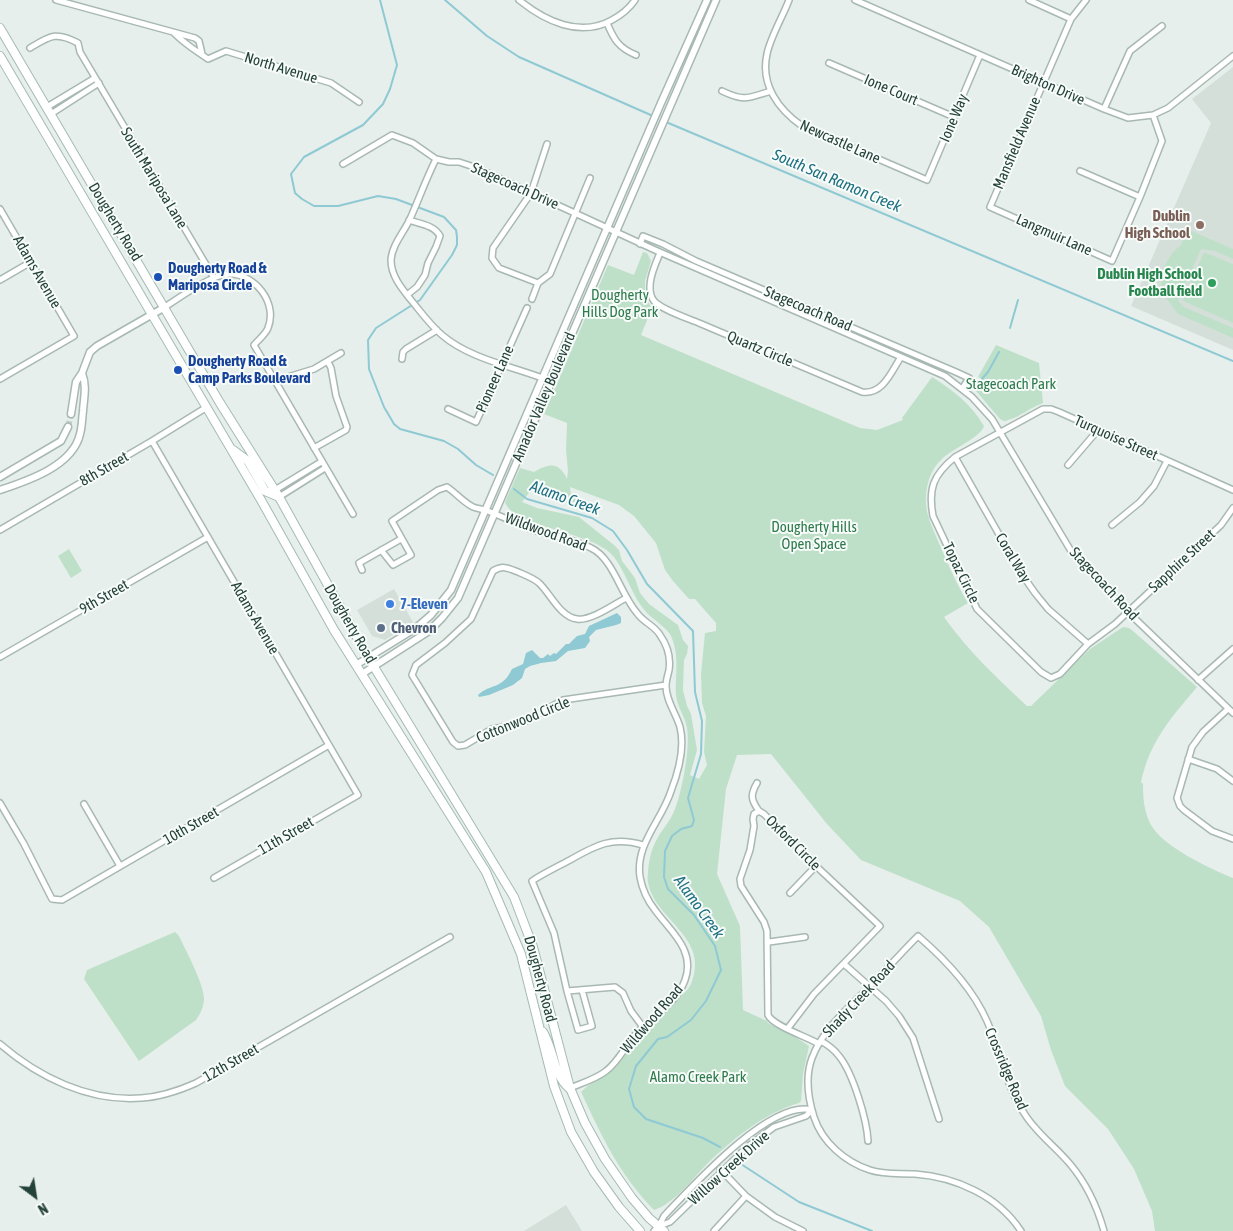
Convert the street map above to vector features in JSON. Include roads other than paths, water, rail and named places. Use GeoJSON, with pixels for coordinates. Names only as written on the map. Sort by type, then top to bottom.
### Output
{"type":"FeatureCollection","features":[{"type":"Feature","properties":{"kind":"main road","name":"Dougherty Road"},"geometry":{"type":"LineString","coordinates":[[0,28],[220,402],[277,494],[368,657],[514,897],[533,947],[570,1088],[585,1123],[605,1159],[632,1198],[659,1229]]}},
{"type":"Feature","properties":{"kind":"main road","name":"Dougherty Road"},"geometry":{"type":"LineString","coordinates":[[0,56],[232,448],[334,630],[486,872],[521,954],[554,1086],[571,1132],[591,1168],[619,1207],[640,1231]]}},
{"type":"Feature","properties":{"kind":"main road"},"geometry":{"type":"LineString","coordinates":[[232,448],[248,461],[265,491],[277,494]]}},
{"type":"Feature","properties":{"kind":"main road"},"geometry":{"type":"LineString","coordinates":[[539,1026],[548,1040],[561,1081],[570,1088]]}},
{"type":"Feature","properties":{"kind":"street"},"geometry":{"type":"LineString","coordinates":[[56,0],[195,38],[199,41],[202,54]]}},
{"type":"Feature","properties":{"kind":"street"},"geometry":{"type":"LineString","coordinates":[[519,0],[542,16],[582,29],[596,27],[620,16],[631,7],[635,0]]}},
{"type":"Feature","properties":{"kind":"street","name":"Amador Valley Boulevard"},"geometry":{"type":"LineString","coordinates":[[356,664],[416,628],[436,609],[451,590],[661,102],[707,0]]}},
{"type":"Feature","properties":{"kind":"street","name":"Amador Valley Boulevard"},"geometry":{"type":"LineString","coordinates":[[362,674],[429,631],[458,598],[716,0]]}},
{"type":"Feature","properties":{"kind":"street","name":"Newcastle Lane"},"geometry":{"type":"LineString","coordinates":[[789,0],[767,54],[765,73],[771,91],[781,108],[788,117],[802,126],[927,180]]}},
{"type":"Feature","properties":{"kind":"street","name":"Brighton Drive"},"geometry":{"type":"LineString","coordinates":[[855,0],[862,1],[980,55],[1128,118],[1153,116],[1168,108],[1233,56]]}},
{"type":"Feature","properties":{"kind":"street"},"geometry":{"type":"LineString","coordinates":[[1029,0],[1071,19]]}},
{"type":"Feature","properties":{"kind":"street","name":"Mansfield Avenue"},"geometry":{"type":"LineString","coordinates":[[990,207],[1071,19],[1086,0]]}},
{"type":"Feature","properties":{"kind":"street"},"geometry":{"type":"LineString","coordinates":[[607,23],[620,46],[636,55]]}},
{"type":"Feature","properties":{"kind":"street"},"geometry":{"type":"LineString","coordinates":[[1104,109],[1130,52],[1162,26]]}},
{"type":"Feature","properties":{"kind":"street"},"geometry":{"type":"LineString","coordinates":[[174,33],[188,47],[202,54]]}},
{"type":"Feature","properties":{"kind":"street","name":"South Mariposa Lane"},"geometry":{"type":"LineString","coordinates":[[30,48],[48,36],[66,36],[78,43],[80,52],[214,278]]}},
{"type":"Feature","properties":{"kind":"street","name":"North Avenue"},"geometry":{"type":"LineString","coordinates":[[202,54],[208,59],[226,51],[265,62],[331,83],[359,102]]}},
{"type":"Feature","properties":{"kind":"street","name":"Ione Way"},"geometry":{"type":"LineString","coordinates":[[927,180],[980,55]]}},
{"type":"Feature","properties":{"kind":"street","name":"Ione Court"},"geometry":{"type":"LineString","coordinates":[[829,64],[954,117]]}},
{"type":"Feature","properties":{"kind":"street"},"geometry":{"type":"LineString","coordinates":[[49,111],[97,81]]}},
{"type":"Feature","properties":{"kind":"street"},"geometry":{"type":"LineString","coordinates":[[722,91],[737,98],[748,98],[771,91]]}},
{"type":"Feature","properties":{"kind":"street"},"geometry":{"type":"LineString","coordinates":[[661,102],[669,106]]}},
{"type":"Feature","properties":{"kind":"street","name":"Langmuir Lane"},"geometry":{"type":"LineString","coordinates":[[990,207],[1112,261],[1140,198],[1162,141],[1153,116]]}},
{"type":"Feature","properties":{"kind":"street","name":"Stagecoach Drive"},"geometry":{"type":"LineString","coordinates":[[343,164],[392,134],[413,143],[436,159],[459,162],[477,168],[608,228]]}},
{"type":"Feature","properties":{"kind":"street"},"geometry":{"type":"LineString","coordinates":[[538,283],[499,268],[492,258],[493,248],[531,193],[547,144]]}},
{"type":"Feature","properties":{"kind":"street"},"geometry":{"type":"LineString","coordinates":[[436,159],[410,218],[394,248],[391,262],[398,284],[425,318],[454,344],[501,364],[550,381]]}},
{"type":"Feature","properties":{"kind":"street"},"geometry":{"type":"LineString","coordinates":[[1080,171],[1140,198]]}},
{"type":"Feature","properties":{"kind":"street"},"geometry":{"type":"LineString","coordinates":[[532,299],[538,283],[550,274],[590,178]]}},
{"type":"Feature","properties":{"kind":"street","name":"Adams Avenue"},"geometry":{"type":"LineString","coordinates":[[0,209],[74,336],[0,379]]}},
{"type":"Feature","properties":{"kind":"street"},"geometry":{"type":"LineString","coordinates":[[408,296],[425,275],[428,263],[440,236],[431,227],[410,218]]}},
{"type":"Feature","properties":{"kind":"street","name":"Stagecoach Road"},"geometry":{"type":"LineString","coordinates":[[608,228],[737,287],[944,376],[962,389],[982,407],[1000,432],[1071,551],[1128,612],[1233,713]]}},
{"type":"Feature","properties":{"kind":"street","name":"Stagecoach Road"},"geometry":{"type":"LineString","coordinates":[[640,244],[643,236],[650,238],[740,280],[969,378],[962,389]]}},
{"type":"Feature","properties":{"kind":"street","name":"Quartz Circle"},"geometry":{"type":"LineString","coordinates":[[660,253],[653,273],[651,289],[653,299],[664,307],[712,328],[862,392],[873,392],[883,385],[901,357]]}},
{"type":"Feature","properties":{"kind":"street"},"geometry":{"type":"LineString","coordinates":[[0,280],[31,262]]}},
{"type":"Feature","properties":{"kind":"street"},"geometry":{"type":"LineString","coordinates":[[71,414],[76,382],[82,373],[90,352],[96,346],[214,278],[228,274],[247,277],[263,293],[269,305],[270,318],[268,329],[254,345],[353,514]]}},
{"type":"Feature","properties":{"kind":"street"},"geometry":{"type":"LineString","coordinates":[[737,287],[740,280]]}},
{"type":"Feature","properties":{"kind":"street","name":"Pioneer Lane"},"geometry":{"type":"LineString","coordinates":[[448,410],[476,422],[527,308]]}},
{"type":"Feature","properties":{"kind":"street"},"geometry":{"type":"LineString","coordinates":[[820,323],[823,315]]}},
{"type":"Feature","properties":{"kind":"street"},"geometry":{"type":"LineString","coordinates":[[402,359],[403,352],[406,349],[437,330]]}},
{"type":"Feature","properties":{"kind":"street"},"geometry":{"type":"LineString","coordinates":[[882,349],[884,342]]}},
{"type":"Feature","properties":{"kind":"street"},"geometry":{"type":"LineString","coordinates":[[275,381],[314,369],[341,353]]}},
{"type":"Feature","properties":{"kind":"street"},"geometry":{"type":"LineString","coordinates":[[314,448],[346,430],[348,427],[336,396],[331,368],[328,362]]}},
{"type":"Feature","properties":{"kind":"street"},"geometry":{"type":"LineString","coordinates":[[0,490],[29,480],[61,462],[74,448],[80,435],[86,383],[82,373]]}},
{"type":"Feature","properties":{"kind":"street","name":"8th Street"},"geometry":{"type":"LineString","coordinates":[[0,530],[152,442],[207,407]]}},
{"type":"Feature","properties":{"kind":"street","name":"Turquoise Street"},"geometry":{"type":"LineString","coordinates":[[1000,432],[1043,409],[1051,409],[1233,490]]}},
{"type":"Feature","properties":{"kind":"street"},"geometry":{"type":"LineString","coordinates":[[0,477],[60,441],[68,427]]}},
{"type":"Feature","properties":{"kind":"street"},"geometry":{"type":"LineString","coordinates":[[1068,465],[1098,430]]}},
{"type":"Feature","properties":{"kind":"street","name":"Topaz Circle"},"geometry":{"type":"LineString","coordinates":[[1000,432],[943,467],[931,490],[933,516],[977,609],[1041,672],[1051,678],[1060,674],[1088,644],[1128,612]]}},
{"type":"Feature","properties":{"kind":"street","name":"Adams Avenue"},"geometry":{"type":"LineString","coordinates":[[152,442],[358,795]]}},
{"type":"Feature","properties":{"kind":"street","name":"Coral Way"},"geometry":{"type":"LineString","coordinates":[[955,458],[1020,573],[1048,609],[1088,644]]}},
{"type":"Feature","properties":{"kind":"street"},"geometry":{"type":"LineString","coordinates":[[1112,524],[1140,502],[1154,486],[1167,460]]}},
{"type":"Feature","properties":{"kind":"street"},"geometry":{"type":"LineString","coordinates":[[277,494],[321,462]]}},
{"type":"Feature","properties":{"kind":"street"},"geometry":{"type":"LineString","coordinates":[[277,494],[325,468]]}},
{"type":"Feature","properties":{"kind":"street","name":"Wildwood Road"},"geometry":{"type":"LineString","coordinates":[[401,539],[392,520],[438,490],[447,487],[473,507],[534,530],[592,548],[608,564],[626,598],[638,615],[659,632],[666,644],[669,654],[666,685],[668,701],[680,729],[681,746],[672,789],[666,804],[643,845],[640,876],[644,890],[654,909],[685,949],[686,977],[681,989],[672,1000],[643,1027],[606,1071],[570,1088]]}},
{"type":"Feature","properties":{"kind":"street","name":"Sapphire Street"},"geometry":{"type":"LineString","coordinates":[[1128,612],[1221,525],[1233,508]]}},
{"type":"Feature","properties":{"kind":"street","name":"9th Street"},"geometry":{"type":"LineString","coordinates":[[0,657],[208,536]]}},
{"type":"Feature","properties":{"kind":"street"},"geometry":{"type":"LineString","coordinates":[[362,570],[360,563],[381,550],[401,539],[411,555],[393,565],[381,550]]}},
{"type":"Feature","properties":{"kind":"street","name":"Cottonwood Circle"},"geometry":{"type":"LineString","coordinates":[[626,598],[589,617],[578,619],[566,614],[535,580],[499,567],[493,571],[471,618],[445,643],[416,664],[412,675],[453,742],[458,746],[492,729],[515,726],[526,722],[563,700],[666,685]]}},
{"type":"Feature","properties":{"kind":"street"},"geometry":{"type":"LineString","coordinates":[[1198,680],[1233,649]]}},
{"type":"Feature","properties":{"kind":"street"},"geometry":{"type":"LineString","coordinates":[[1228,709],[1197,739],[1188,759],[1176,798],[1180,806],[1212,831],[1233,839]]}},
{"type":"Feature","properties":{"kind":"street","name":"10th Street"},"geometry":{"type":"LineString","coordinates":[[0,803],[24,844],[52,899],[62,900],[329,745]]}},
{"type":"Feature","properties":{"kind":"street"},"geometry":{"type":"LineString","coordinates":[[1188,759],[1217,770],[1233,781]]}},
{"type":"Feature","properties":{"kind":"street"},"geometry":{"type":"LineString","coordinates":[[757,783],[751,793],[752,802],[759,811]]}},
{"type":"Feature","properties":{"kind":"street","name":"11th Street"},"geometry":{"type":"LineString","coordinates":[[214,878],[358,795]]}},
{"type":"Feature","properties":{"kind":"street"},"geometry":{"type":"LineString","coordinates":[[84,804],[120,866]]}},
{"type":"Feature","properties":{"kind":"street","name":"Oxford Circle"},"geometry":{"type":"LineString","coordinates":[[788,1028],[814,994],[880,926],[759,811],[754,814],[750,850],[740,879],[741,886],[764,922],[767,931],[768,1015],[770,1020],[834,1050],[848,1069],[868,1128],[868,1142]]}},
{"type":"Feature","properties":{"kind":"street"},"geometry":{"type":"LineString","coordinates":[[582,990],[592,1026],[578,1030],[554,933],[532,881],[554,867],[597,845],[630,841],[643,845]]}},
{"type":"Feature","properties":{"kind":"street"},"geometry":{"type":"LineString","coordinates":[[790,893],[816,866]]}},
{"type":"Feature","properties":{"kind":"street","name":"Shady Creek Road"},"geometry":{"type":"LineString","coordinates":[[918,936],[833,1023],[811,1058],[807,1089],[816,1124],[828,1142],[852,1163],[871,1170],[895,1175],[914,1174],[941,1178],[973,1189],[1004,1211],[1021,1231]]}},
{"type":"Feature","properties":{"kind":"street","name":"Crossridge Road"},"geometry":{"type":"LineString","coordinates":[[918,936],[958,974],[974,997],[986,1021],[1015,1096],[1024,1113],[1041,1136],[1069,1163],[1083,1181],[1096,1206],[1104,1231]]}},
{"type":"Feature","properties":{"kind":"street","name":"12th Street"},"geometry":{"type":"LineString","coordinates":[[0,1044],[17,1059],[38,1072],[82,1091],[122,1098],[158,1096],[176,1092],[196,1083],[450,937]]}},
{"type":"Feature","properties":{"kind":"street"},"geometry":{"type":"LineString","coordinates":[[768,942],[805,937]]}},
{"type":"Feature","properties":{"kind":"street"},"geometry":{"type":"LineString","coordinates":[[844,964],[886,1001],[899,1016],[912,1038],[939,1119]]}},
{"type":"Feature","properties":{"kind":"street"},"geometry":{"type":"LineString","coordinates":[[567,991],[615,987],[623,993],[631,1012],[643,1027]]}},
{"type":"Feature","properties":{"kind":"street","name":"Willow Creek Drive"},"geometry":{"type":"LineString","coordinates":[[803,1107],[812,1110],[806,1116],[774,1127],[746,1148],[670,1222],[659,1229],[664,1216],[741,1141],[770,1120],[803,1107]]}},
{"type":"Feature","properties":{"kind":"street"},"geometry":{"type":"LineString","coordinates":[[716,1165],[746,1196],[775,1217],[803,1231]]}},
{"type":"Feature","properties":{"kind":"street"},"geometry":{"type":"LineString","coordinates":[[718,1230],[746,1196]]}},
{"type":"Feature","properties":{"kind":"water"},"geometry":{"type":"Polygon","coordinates":[[[617,613],[621,617],[621,623],[596,630],[589,637],[590,641],[585,648],[568,651],[556,661],[530,666],[525,669],[522,678],[513,685],[479,697],[478,695],[483,691],[504,680],[512,669],[523,664],[526,653],[532,650],[540,658],[548,654],[550,656],[554,653],[556,654],[577,636],[585,634],[589,626],[617,613]]]}},
{"type":"Feature","properties":{"kind":"waterway","name":"Alamo Creek"},"geometry":{"type":"LineString","coordinates":[[380,0],[397,65],[390,89],[383,104],[363,125],[304,157],[291,174],[295,193],[314,206],[338,206],[378,196],[396,199],[444,217],[456,230],[457,245],[452,255],[420,300],[376,328],[368,340],[369,369],[384,407],[394,424],[400,429],[444,441],[493,475]]}},
{"type":"Feature","properties":{"kind":"waterway","name":"South San Ramon Creek"},"geometry":{"type":"LineString","coordinates":[[445,0],[487,36],[519,57],[653,116]]}},
{"type":"Feature","properties":{"kind":"waterway","name":"South San Ramon Creek"},"geometry":{"type":"LineString","coordinates":[[666,122],[1233,361]]}},
{"type":"Feature","properties":{"kind":"waterway"},"geometry":{"type":"LineString","coordinates":[[1010,328],[1018,300]]}},
{"type":"Feature","properties":{"kind":"waterway"},"geometry":{"type":"LineString","coordinates":[[974,388],[988,372],[999,352]]}},
{"type":"Feature","properties":{"kind":"waterway","name":"Alamo Creek"},"geometry":{"type":"LineString","coordinates":[[514,489],[527,499],[592,518],[613,531],[627,550],[647,584],[693,631],[695,692],[702,721],[701,754],[688,798],[694,820],[692,826],[681,829],[672,836],[665,851],[664,877],[668,889],[694,915],[715,946],[721,970],[706,1001],[691,1020],[667,1037],[658,1039],[636,1066],[629,1089],[634,1107],[646,1119],[703,1138],[720,1147]]}},
{"type":"Feature","properties":{"kind":"waterway","name":"Alamo Creek"},"geometry":{"type":"LineString","coordinates":[[741,1164],[799,1202],[872,1231]]}},
{"type":"Feature","properties":{"kind":"tunnel"},"geometry":{"type":"LineString","coordinates":[[68,427],[71,414]]}},
{"type":"Feature","properties":{"kind":"place","name":"Dublin High School"},"geometry":{"type":"Point","coordinates":[1200,225]}},
{"type":"Feature","properties":{"kind":"place","name":"Dougherty Road & Mariposa Circle"},"geometry":{"type":"Point","coordinates":[158,277]}},
{"type":"Feature","properties":{"kind":"place","name":"Dublin High School Football field"},"geometry":{"type":"Point","coordinates":[1212,283]}},
{"type":"Feature","properties":{"kind":"place","name":"Dougherty Road & Camp Parks Boulevard"},"geometry":{"type":"Point","coordinates":[178,370]}},
{"type":"Feature","properties":{"kind":"place","name":"7-Eleven"},"geometry":{"type":"Point","coordinates":[390,604]}},
{"type":"Feature","properties":{"kind":"place","name":"Chevron"},"geometry":{"type":"Point","coordinates":[381,628]}},
{"type":"Feature","properties":{"kind":"park label","name":"Dougherty Hills Dog Park"},"geometry":{"type":"Point","coordinates":[620,304]}},
{"type":"Feature","properties":{"kind":"park label","name":"Stagecoach Park"},"geometry":{"type":"Point","coordinates":[1011,384]}},
{"type":"Feature","properties":{"kind":"park label","name":"Dougherty Hills Open Space"},"geometry":{"type":"Point","coordinates":[814,536]}},
{"type":"Feature","properties":{"kind":"park label","name":"Alamo Creek Park"},"geometry":{"type":"Point","coordinates":[698,1077]}}]}
